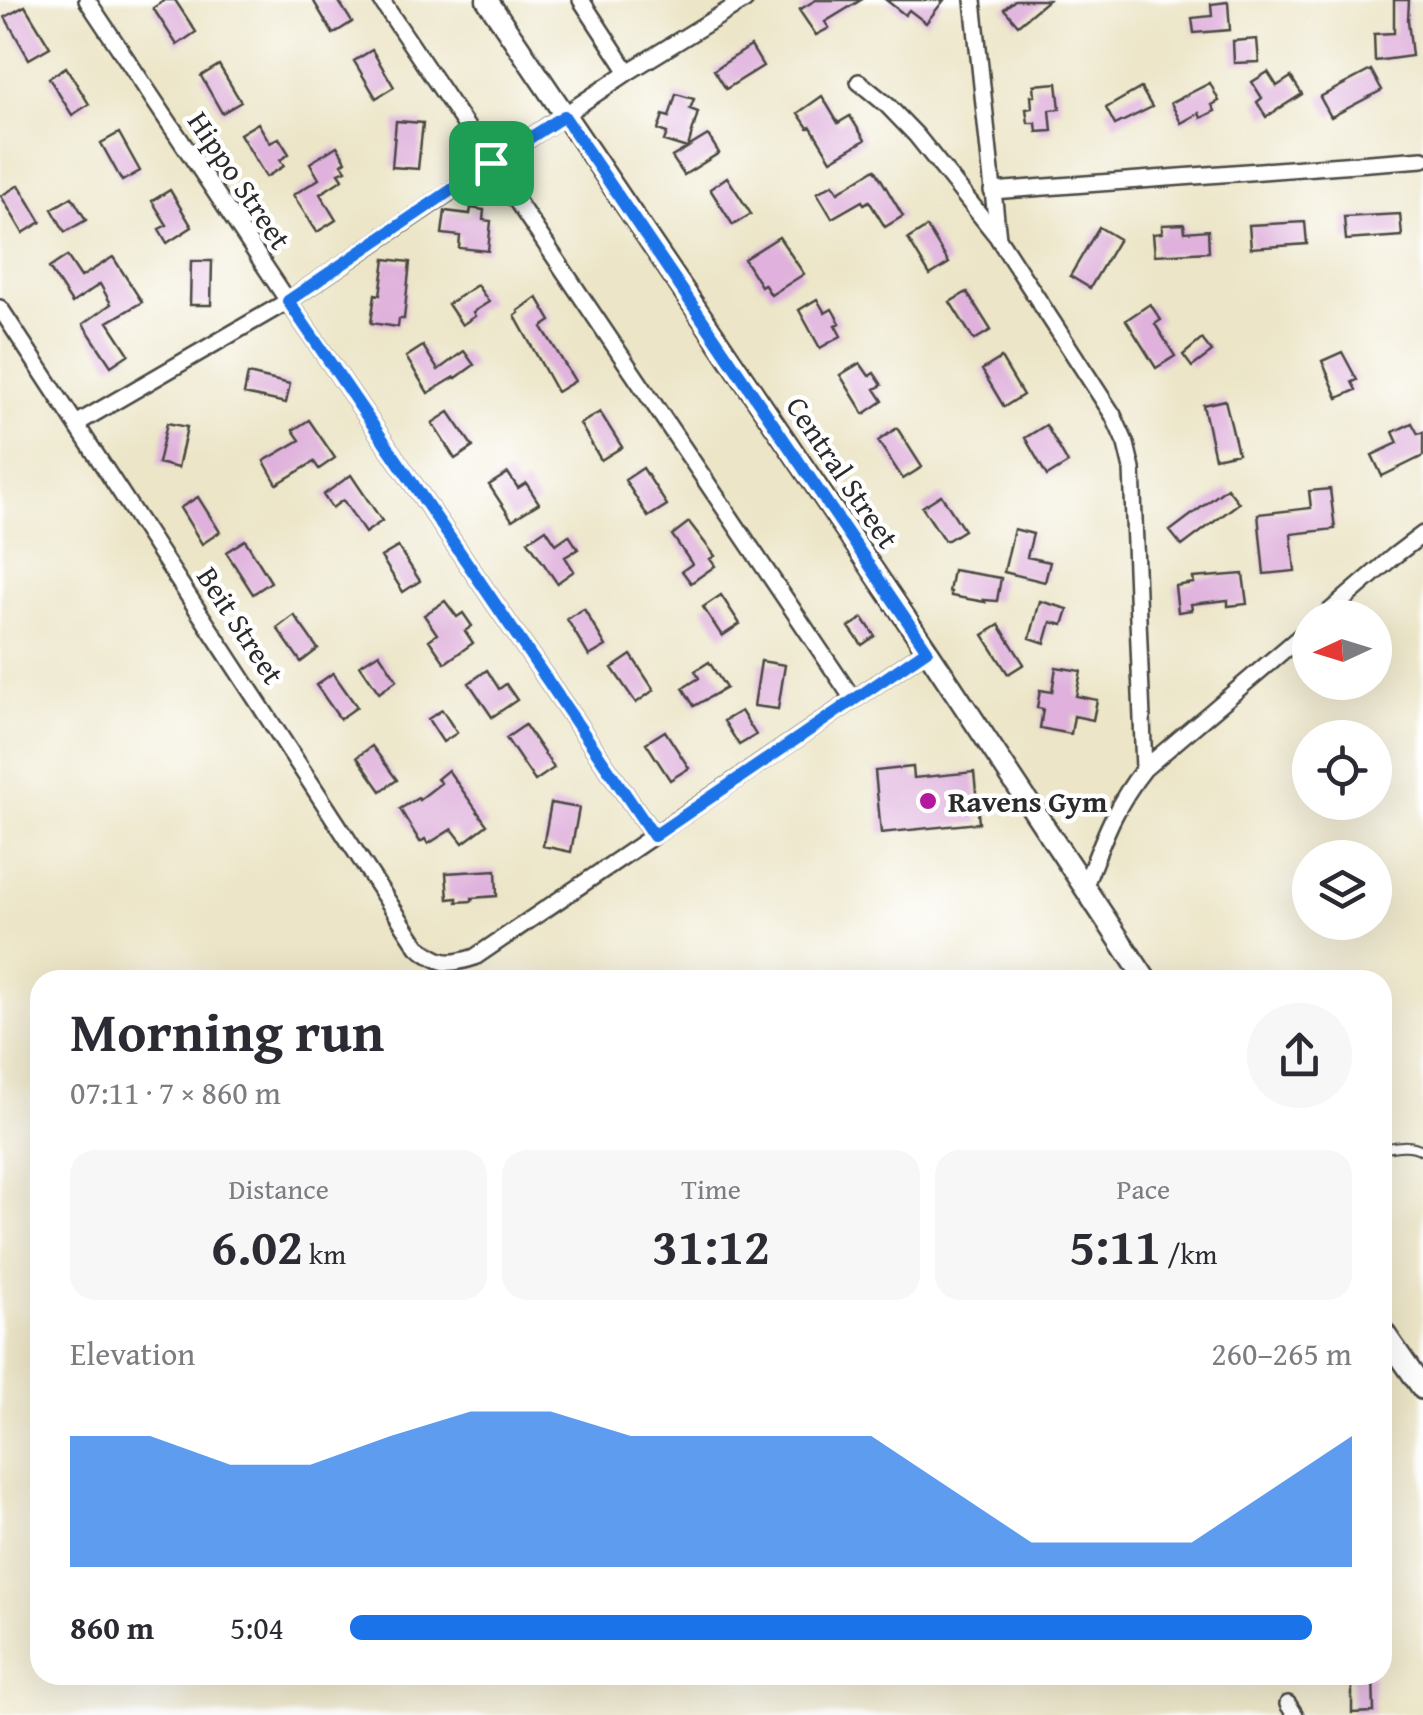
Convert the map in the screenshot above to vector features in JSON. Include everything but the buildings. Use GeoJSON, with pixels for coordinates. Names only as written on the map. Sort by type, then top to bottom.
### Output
{"type":"FeatureCollection","features":[{"type":"Feature","properties":{"kind":"street","name":"Hippo Street"},"geometry":{"type":"LineString","coordinates":[[87,0],[654,836]]}},
{"type":"Feature","properties":{"kind":"street"},"geometry":{"type":"LineString","coordinates":[[381,0],[853,699]]}},
{"type":"Feature","properties":{"kind":"street","name":"Central Street"},"geometry":{"type":"LineString","coordinates":[[487,0],[1139,970]]}},
{"type":"Feature","properties":{"kind":"street"},"geometry":{"type":"LineString","coordinates":[[581,0],[628,72]]}},
{"type":"Feature","properties":{"kind":"street"},"geometry":{"type":"LineString","coordinates":[[76,424],[288,301],[628,72],[745,0]]}},
{"type":"Feature","properties":{"kind":"street"},"geometry":{"type":"LineString","coordinates":[[973,0],[998,238]]}},
{"type":"Feature","properties":{"kind":"street"},"geometry":{"type":"LineString","coordinates":[[859,82],[916,135],[998,238],[1113,415],[1126,444],[1132,469],[1144,769]]}},
{"type":"Feature","properties":{"kind":"street"},"geometry":{"type":"LineString","coordinates":[[992,192],[1423,159]]}},
{"type":"Feature","properties":{"kind":"street","name":"Beit Street"},"geometry":{"type":"LineString","coordinates":[[0,308],[418,946],[432,958],[445,964],[475,957],[654,836]]}},
{"type":"Feature","properties":{"kind":"street"},"geometry":{"type":"LineString","coordinates":[[1343,600],[1423,534]]}},
{"type":"Feature","properties":{"kind":"street"},"geometry":{"type":"LineString","coordinates":[[1084,888],[1124,794],[1144,769],[1292,643]]}},
{"type":"Feature","properties":{"kind":"street"},"geometry":{"type":"LineString","coordinates":[[654,836],[927,650]]}},
{"type":"Feature","properties":{"kind":"street"},"geometry":{"type":"LineString","coordinates":[[1392,1345],[1423,1390]]}},
{"type":"Feature","properties":{"kind":"lane"},"geometry":{"type":"LineString","coordinates":[[1392,1147],[1417,1147],[1423,1151]]}},
{"type":"Feature","properties":{"kind":"place","name":"Ravens Gym"},"geometry":{"type":"Point","coordinates":[928,801]}},
{"type":"Feature","properties":{"kind":"route"},"geometry":{"type":"LineString","coordinates":[[564,116],[927,650],[654,836],[288,301],[491,163],[564,116]]}}]}
